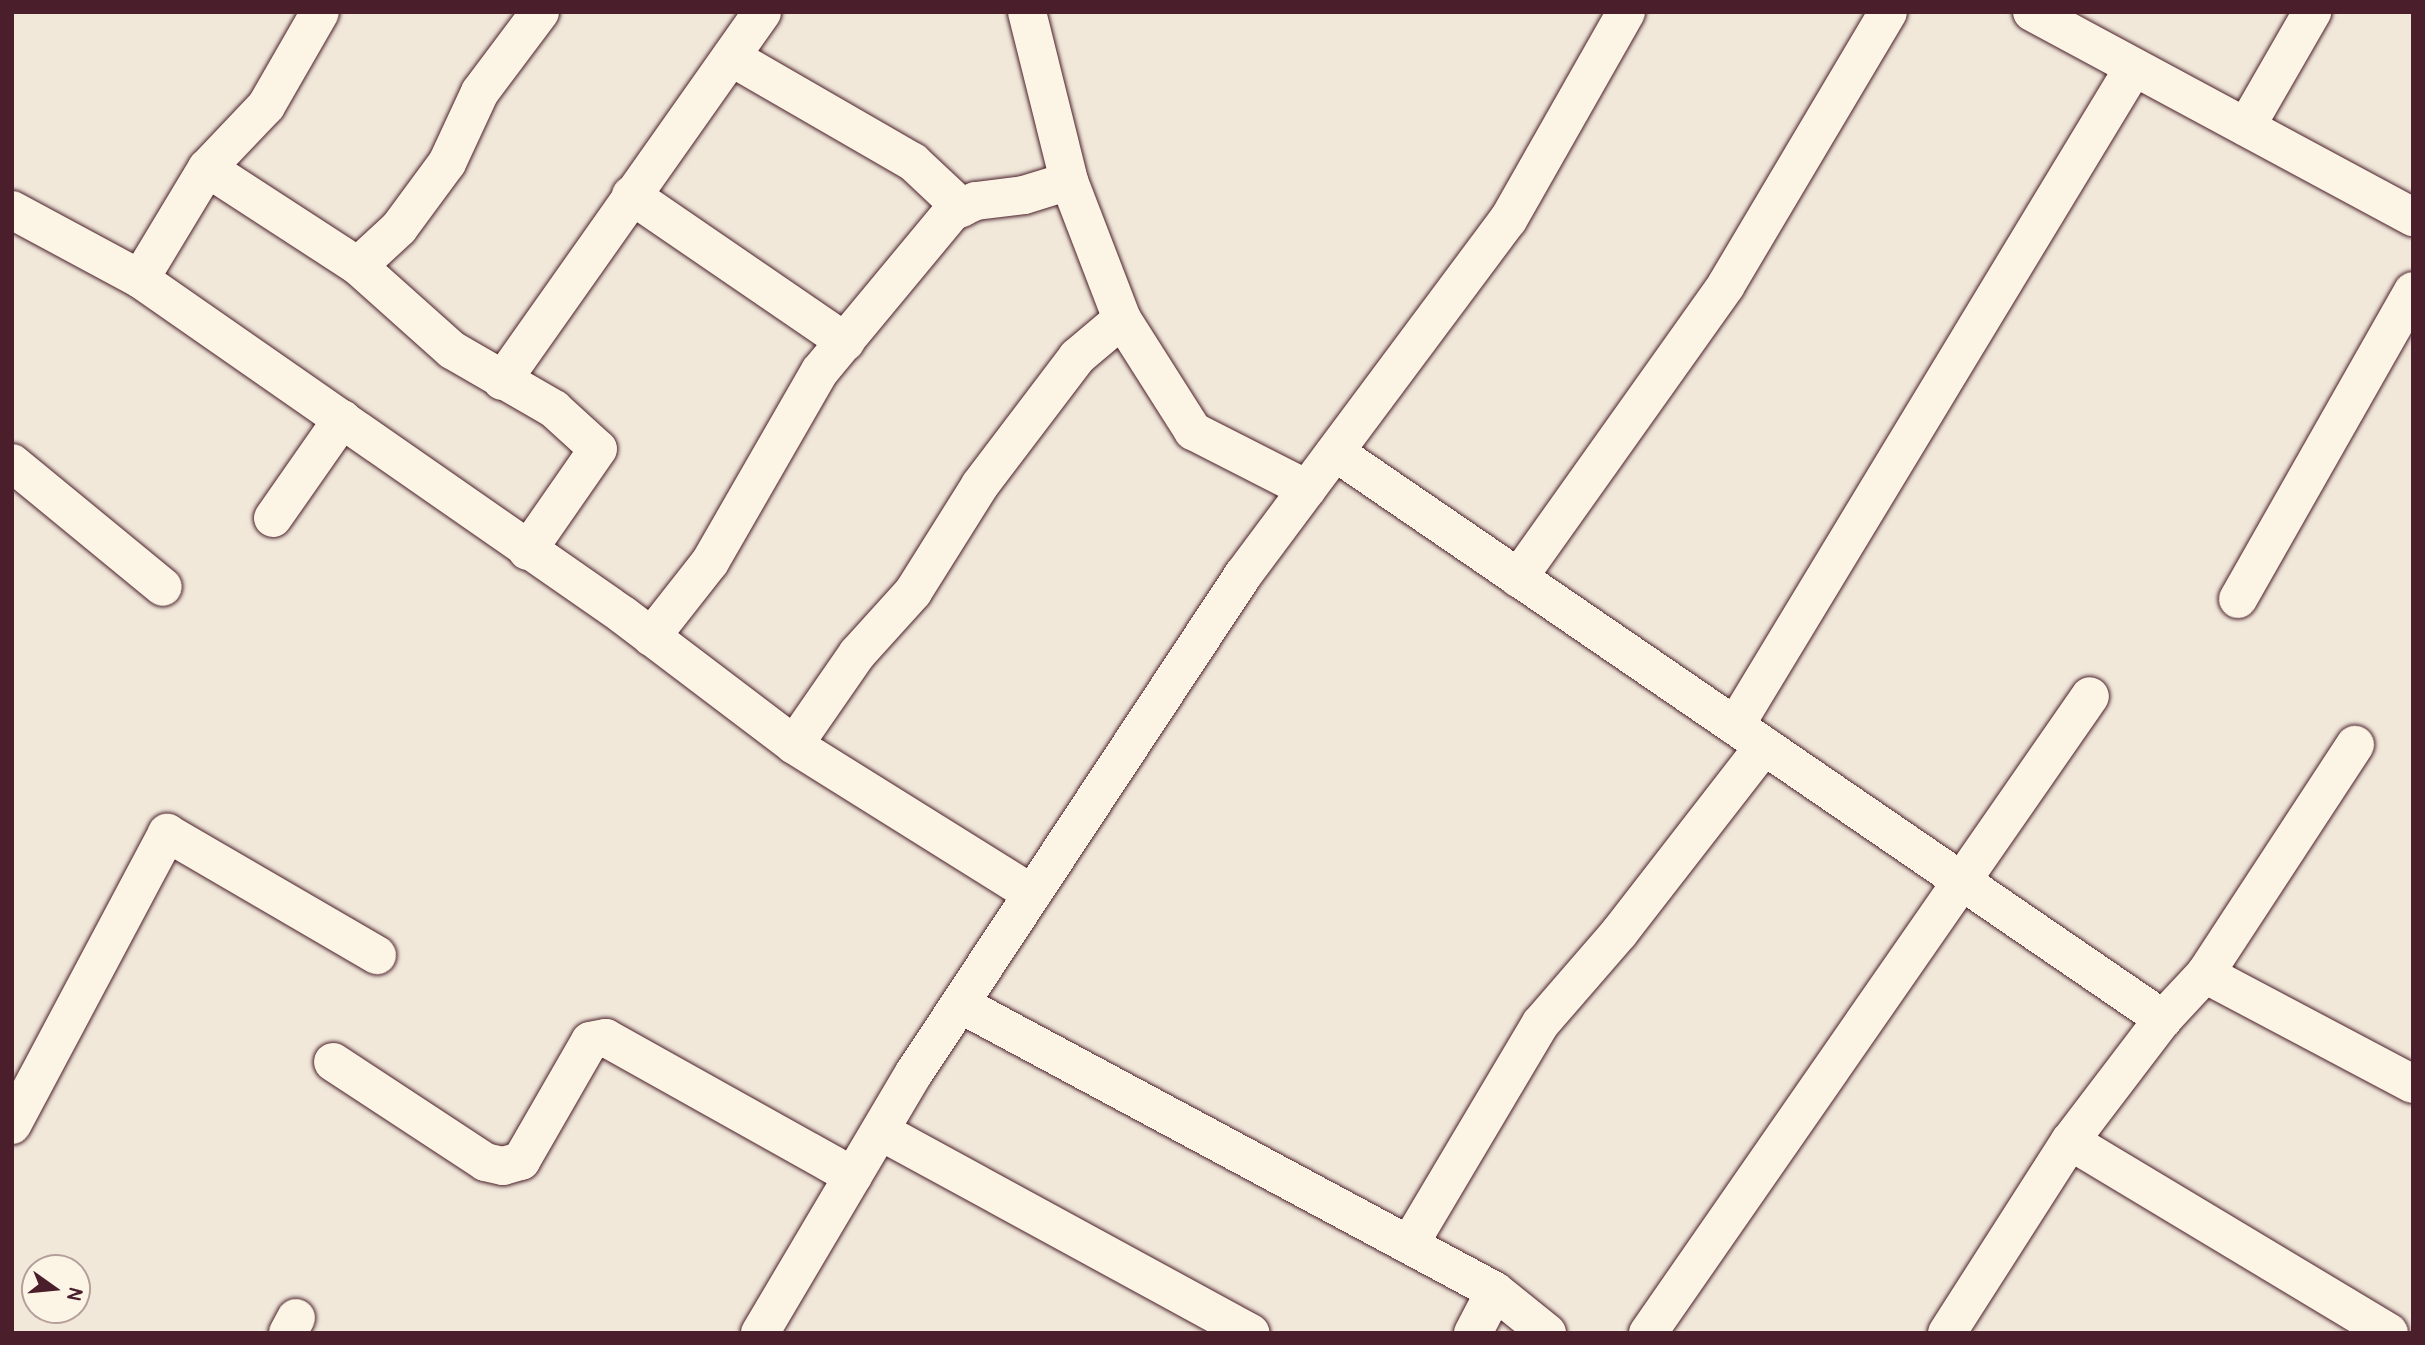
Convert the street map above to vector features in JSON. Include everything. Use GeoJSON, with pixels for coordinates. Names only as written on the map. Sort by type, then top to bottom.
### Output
{"type":"FeatureCollection","features":[{"type":"Feature","properties":{"kind":"street"},"geometry":{"type":"LineString","coordinates":[[140,279],[207,167],[266,106],[320,12]]}},
{"type":"Feature","properties":{"kind":"street"},"geometry":{"type":"LineString","coordinates":[[358,266],[399,228],[447,163],[480,92],[540,12]]}},
{"type":"Feature","properties":{"kind":"street"},"geometry":{"type":"LineString","coordinates":[[502,381],[762,12]]}},
{"type":"Feature","properties":{"kind":"street"},"geometry":{"type":"LineString","coordinates":[[1027,12],[1069,181],[1122,319],[1193,431],[1307,489]]}},
{"type":"Feature","properties":{"kind":"street"},"geometry":{"type":"LineString","coordinates":[[770,1330],[853,1176],[960,1004],[1243,575],[1508,220],[1626,12]]}},
{"type":"Feature","properties":{"kind":"street"},"geometry":{"type":"LineString","coordinates":[[1518,578],[1726,285],[1888,12]]}},
{"type":"Feature","properties":{"kind":"street"},"geometry":{"type":"LineString","coordinates":[[2032,12],[2413,216]]}},
{"type":"Feature","properties":{"kind":"street"},"geometry":{"type":"LineString","coordinates":[[2246,127],[2312,12]]}},
{"type":"Feature","properties":{"kind":"street"},"geometry":{"type":"LineString","coordinates":[[731,57],[913,162],[962,208]]}},
{"type":"Feature","properties":{"kind":"street"},"geometry":{"type":"LineString","coordinates":[[1409,1245],[1541,1023],[1619,933],[1750,736],[2134,67]]}},
{"type":"Feature","properties":{"kind":"street"},"geometry":{"type":"LineString","coordinates":[[207,167],[358,266],[452,349],[502,381],[554,409],[598,449],[527,551]]}},
{"type":"Feature","properties":{"kind":"street"},"geometry":{"type":"LineString","coordinates":[[652,637],[710,562],[820,370],[952,212],[1069,181]]}},
{"type":"Feature","properties":{"kind":"street"},"geometry":{"type":"LineString","coordinates":[[631,195],[846,342]]}},
{"type":"Feature","properties":{"kind":"street"},"geometry":{"type":"LineString","coordinates":[[12,210],[140,279],[652,637],[793,746],[1032,894]]}},
{"type":"Feature","properties":{"kind":"street"},"geometry":{"type":"LineString","coordinates":[[2238,599],[2413,291]]}},
{"type":"Feature","properties":{"kind":"street"},"geometry":{"type":"LineString","coordinates":[[793,746],[857,654],[913,592],[979,485],[1077,357],[1122,319]]}},
{"type":"Feature","properties":{"kind":"street"},"geometry":{"type":"LineString","coordinates":[[273,518],[342,419]]}},
{"type":"Feature","properties":{"kind":"street"},"geometry":{"type":"LineString","coordinates":[[1335,452],[2163,1019]]}},
{"type":"Feature","properties":{"kind":"street"},"geometry":{"type":"LineString","coordinates":[[12,463],[163,587]]}},
{"type":"Feature","properties":{"kind":"street"},"geometry":{"type":"LineString","coordinates":[[1648,1333],[2090,696]]}},
{"type":"Feature","properties":{"kind":"street"},"geometry":{"type":"LineString","coordinates":[[1947,1333],[2070,1141],[2163,1019],[2205,974],[2355,745]]}},
{"type":"Feature","properties":{"kind":"street"},"geometry":{"type":"LineString","coordinates":[[12,1125],[167,833],[377,955]]}},
{"type":"Feature","properties":{"kind":"street"},"geometry":{"type":"LineString","coordinates":[[2205,974],[2413,1084]]}},
{"type":"Feature","properties":{"kind":"street"},"geometry":{"type":"LineString","coordinates":[[960,1004],[1495,1291],[1547,1333]]}},
{"type":"Feature","properties":{"kind":"street"},"geometry":{"type":"LineString","coordinates":[[333,1062],[485,1162],[503,1166],[521,1161],[590,1041],[606,1038],[853,1176]]}},
{"type":"Feature","properties":{"kind":"street"},"geometry":{"type":"LineString","coordinates":[[880,1131],[1250,1333]]}},
{"type":"Feature","properties":{"kind":"street"},"geometry":{"type":"LineString","coordinates":[[2070,1141],[2389,1333]]}},
{"type":"Feature","properties":{"kind":"street"},"geometry":{"type":"LineString","coordinates":[[1473,1333],[1495,1291]]}}]}
